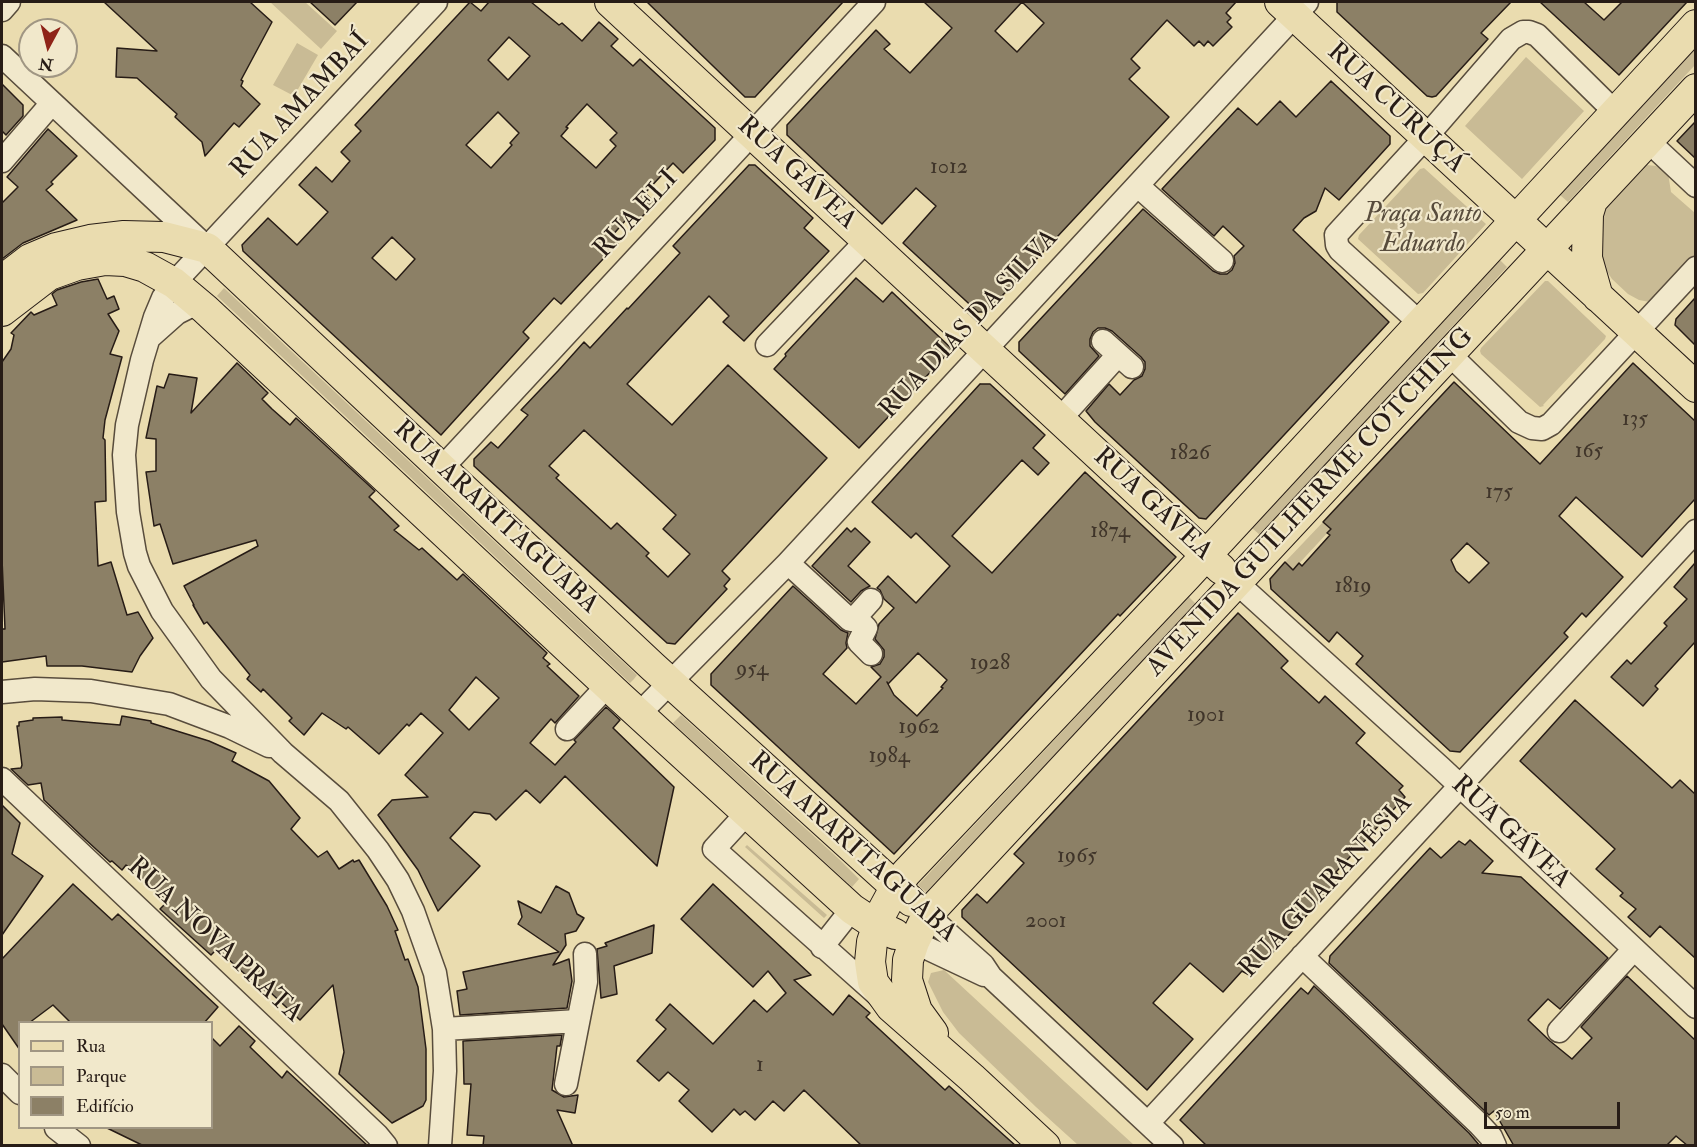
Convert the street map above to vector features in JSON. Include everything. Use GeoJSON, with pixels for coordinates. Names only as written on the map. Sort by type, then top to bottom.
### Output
{"type":"FeatureCollection","features":[{"type":"Feature","properties":{"kind":"main road","name":"RUA GÁVEA"},"geometry":{"type":"LineString","coordinates":[[610,2],[1237,583]]}},
{"type":"Feature","properties":{"kind":"main road","name":"RUA CURUÇÁ"},"geometry":{"type":"LineString","coordinates":[[1294,6],[1426,136],[1695,387]]}},
{"type":"Feature","properties":{"kind":"main road","name":"AVENIDA GUILHERME COTCHING"},"geometry":{"type":"LineString","coordinates":[[1045,1146],[891,1007],[873,982],[864,917],[895,888],[911,868],[1206,554],[1695,25]]}},
{"type":"Feature","properties":{"kind":"main road","name":"AVENIDA GUILHERME COTCHING"},"geometry":{"type":"LineString","coordinates":[[949,1058],[944,1045],[917,1011],[908,980],[907,965],[914,942],[927,915],[1695,89]]}},
{"type":"Feature","properties":{"kind":"main road"},"geometry":{"type":"LineString","coordinates":[[1592,201],[1588,214],[1587,258],[1598,297]]}},
{"type":"Feature","properties":{"kind":"main road"},"geometry":{"type":"LineString","coordinates":[[2,284],[9,275],[30,259],[57,248],[90,240],[124,236],[164,237],[207,248]]}},
{"type":"Feature","properties":{"kind":"main road","name":"RUA ARARITAGUABA"},"geometry":{"type":"LineString","coordinates":[[207,248],[669,682],[927,915]]}},
{"type":"Feature","properties":{"kind":"main road","name":"RUA ARARITAGUABA"},"geometry":{"type":"LineString","coordinates":[[2,311],[49,275],[77,265],[105,260],[125,261],[145,267],[174,283],[747,813],[864,917],[914,942]]}},
{"type":"Feature","properties":{"kind":"street"},"geometry":{"type":"LineString","coordinates":[[2,10],[9,2]]}},
{"type":"Feature","properties":{"kind":"street","name":"RUA AMAMBAÍ"},"geometry":{"type":"LineString","coordinates":[[284,753],[205,671],[162,611],[140,567],[128,512],[124,455],[127,425],[155,317],[163,298],[174,283],[436,2]]}},
{"type":"Feature","properties":{"kind":"street","name":"RUA ELI"},"geometry":{"type":"LineString","coordinates":[[442,468],[874,2]]}},
{"type":"Feature","properties":{"kind":"street","name":"RUA DIAS DA SILVA"},"geometry":{"type":"LineString","coordinates":[[639,714],[788,563],[1138,186],[1294,6]]}},
{"type":"Feature","properties":{"kind":"street"},"geometry":{"type":"LineString","coordinates":[[1419,322],[1340,250],[1336,235],[1511,39],[1523,32],[1529,32],[1543,40],[1615,111]]}},
{"type":"Feature","properties":{"kind":"street","name":"RUA ARARITAGUABA"},"geometry":{"type":"LineString","coordinates":[[2,56],[207,248]]}},
{"type":"Feature","properties":{"kind":"street"},"geometry":{"type":"LineString","coordinates":[[2,161],[52,103]]}},
{"type":"Feature","properties":{"kind":"street"},"geometry":{"type":"LineString","coordinates":[[1647,141],[1695,186]]}},
{"type":"Feature","properties":{"kind":"street"},"geometry":{"type":"LineString","coordinates":[[1138,186],[1222,261]]}},
{"type":"Feature","properties":{"kind":"street"},"geometry":{"type":"LineString","coordinates":[[767,345],[867,240]]}},
{"type":"Feature","properties":{"kind":"street"},"geometry":{"type":"LineString","coordinates":[[1449,354],[1519,422],[1532,428],[1542,429],[1551,424],[1695,268]]}},
{"type":"Feature","properties":{"kind":"street"},"geometry":{"type":"LineString","coordinates":[[150,337],[177,313],[197,303]]}},
{"type":"Feature","properties":{"kind":"street"},"geometry":{"type":"LineString","coordinates":[[1060,419],[1118,354]]}},
{"type":"Feature","properties":{"kind":"street","name":"RUA GUARANÉSIA"},"geometry":{"type":"LineString","coordinates":[[1148,1123],[1695,531]]}},
{"type":"Feature","properties":{"kind":"street"},"geometry":{"type":"LineString","coordinates":[[788,563],[850,620],[853,620],[871,600]]}},
{"type":"Feature","properties":{"kind":"street","name":"RUA GÁVEA"},"geometry":{"type":"LineString","coordinates":[[1237,583],[1694,1004]]}},
{"type":"Feature","properties":{"kind":"street"},"geometry":{"type":"LineString","coordinates":[[855,617],[866,628],[859,642],[871,654]]}},
{"type":"Feature","properties":{"kind":"street"},"geometry":{"type":"LineString","coordinates":[[567,729],[608,685]]}},
{"type":"Feature","properties":{"kind":"street"},"geometry":{"type":"LineString","coordinates":[[2,692],[35,689],[91,691],[169,704],[230,727],[284,753],[339,801],[378,850],[398,880],[413,911],[435,974],[444,1029],[445,1071],[440,1146]]}},
{"type":"Feature","properties":{"kind":"street","name":"RUA NOVA PRATA"},"geometry":{"type":"LineString","coordinates":[[2,779],[386,1146]]}},
{"type":"Feature","properties":{"kind":"street"},"geometry":{"type":"LineString","coordinates":[[747,813],[714,849],[891,1007]]}},
{"type":"Feature","properties":{"kind":"street","name":"RUA ARARITAGUABA"},"geometry":{"type":"LineString","coordinates":[[927,915],[983,965],[990,977],[1172,1146]]}},
{"type":"Feature","properties":{"kind":"street"},"geometry":{"type":"LineString","coordinates":[[822,946],[864,917]]}},
{"type":"Feature","properties":{"kind":"street","name":"RUA ARARITAGUABA"},"geometry":{"type":"LineString","coordinates":[[914,942],[990,977]]}},
{"type":"Feature","properties":{"kind":"street"},"geometry":{"type":"LineString","coordinates":[[1559,1031],[1634,949]]}},
{"type":"Feature","properties":{"kind":"street"},"geometry":{"type":"LineString","coordinates":[[566,1084],[586,982],[585,954]]}},
{"type":"Feature","properties":{"kind":"street"},"geometry":{"type":"LineString","coordinates":[[1302,956],[1479,1124],[1491,1137],[1495,1146]]}},
{"type":"Feature","properties":{"kind":"street"},"geometry":{"type":"LineString","coordinates":[[444,1029],[578,1021]]}},
{"type":"Feature","properties":{"kind":"street"},"geometry":{"type":"LineString","coordinates":[[2,1075],[18,1091]]}},
{"type":"Feature","properties":{"kind":"street"},"geometry":{"type":"LineString","coordinates":[[57,1129],[79,1146]]}},
{"type":"Feature","properties":{"kind":"green space"},"geometry":{"type":"Polygon","coordinates":[[[270,2],[305,2],[337,31],[321,49],[270,2]]]}},
{"type":"Feature","properties":{"kind":"green space"},"geometry":{"type":"Polygon","coordinates":[[[297,43],[318,55],[294,96],[273,85],[297,43]]]}},
{"type":"Feature","properties":{"kind":"green space"},"geometry":{"type":"Polygon","coordinates":[[[1695,49],[1695,65],[1568,202],[1560,195],[1695,49]]]}},
{"type":"Feature","properties":{"kind":"green space","name":"Praça Santo Eduardo"},"geometry":{"type":"Polygon","coordinates":[[[1526,57],[1584,111],[1522,179],[1465,126],[1526,57]]]}},
{"type":"Feature","properties":{"kind":"green space"},"geometry":{"type":"Polygon","coordinates":[[[1647,165],[1656,166],[1668,173],[1671,192],[1695,213],[1695,256],[1650,302],[1639,300],[1628,294],[1612,279],[1604,267],[1597,242],[1604,212],[1610,202],[1647,165]]]}},
{"type":"Feature","properties":{"kind":"green space","name":"Praça Santo Eduardo"},"geometry":{"type":"Polygon","coordinates":[[[1424,168],[1486,224],[1423,293],[1418,294],[1358,239],[1359,235],[1420,169],[1424,168]]]}},
{"type":"Feature","properties":{"kind":"green space"},"geometry":{"type":"Polygon","coordinates":[[[1500,260],[1507,267],[1260,535],[1252,528],[1500,260]]]}},
{"type":"Feature","properties":{"kind":"green space","name":"Praça Santo Eduardo"},"geometry":{"type":"Polygon","coordinates":[[[1545,281],[1548,281],[1606,336],[1544,406],[1540,407],[1480,351],[1545,281]]]}},
{"type":"Feature","properties":{"kind":"green space"},"geometry":{"type":"Polygon","coordinates":[[[224,288],[637,675],[634,679],[630,683],[217,296],[224,288]]]}},
{"type":"Feature","properties":{"kind":"green space"},"geometry":{"type":"Polygon","coordinates":[[[1323,522],[1331,529],[1293,570],[1285,562],[1323,522]]]}},
{"type":"Feature","properties":{"kind":"green space"},"geometry":{"type":"Polygon","coordinates":[[[1189,597],[1196,604],[926,892],[918,885],[1189,597]]]}},
{"type":"Feature","properties":{"kind":"green space"},"geometry":{"type":"Polygon","coordinates":[[[681,715],[859,879],[852,887],[673,723],[681,715]]]}},
{"type":"Feature","properties":{"kind":"green space"},"geometry":{"type":"Polygon","coordinates":[[[747,845],[827,915],[824,918],[745,847],[747,845]]]}},
{"type":"Feature","properties":{"kind":"green space"},"geometry":{"type":"Polygon","coordinates":[[[944,970],[1134,1145],[1078,1145],[1036,1107],[959,1033],[943,1012],[928,982],[931,973],[944,970]]]}},
{"type":"Feature","properties":{"kind":"building"},"geometry":{"type":"Polygon","coordinates":[[[104,2],[250,2],[272,22],[241,80],[243,81],[241,86],[260,104],[239,127],[234,123],[205,156],[202,142],[175,117],[177,114],[137,78],[116,77],[117,48],[157,51],[104,2]]]}},
{"type":"Feature","properties":{"kind":"building"},"geometry":{"type":"Polygon","coordinates":[[[310,2],[357,2],[335,25],[310,2]]]}},
{"type":"Feature","properties":{"kind":"building"},"geometry":{"type":"Polygon","coordinates":[[[470,2],[481,11],[489,2],[531,2],[559,25],[562,23],[582,41],[599,22],[618,39],[611,46],[633,66],[640,59],[715,128],[715,140],[683,173],[673,163],[645,193],[655,203],[638,221],[631,214],[611,237],[618,243],[561,304],[554,298],[523,332],[529,338],[441,435],[243,251],[242,245],[268,218],[297,245],[328,212],[299,185],[316,167],[332,182],[350,161],[341,152],[361,131],[355,125],[470,2]],[[509,37],[488,60],[508,80],[530,56],[509,37]],[[587,104],[566,127],[568,128],[561,136],[596,168],[616,146],[610,140],[617,133],[587,104]],[[498,112],[466,145],[491,168],[512,145],[510,143],[519,133],[498,112]],[[392,237],[372,258],[396,280],[415,259],[392,237]]]}},
{"type":"Feature","properties":{"kind":"building"},"geometry":{"type":"Polygon","coordinates":[[[647,2],[843,2],[755,97],[745,97],[647,2]]]}},
{"type":"Feature","properties":{"kind":"building"},"geometry":{"type":"Polygon","coordinates":[[[924,2],[1022,2],[1236,2],[1226,13],[1231,18],[1227,22],[1232,27],[1213,46],[1208,41],[1204,46],[1199,41],[1194,46],[1167,20],[1131,59],[1140,68],[1129,79],[1169,117],[987,312],[978,312],[903,243],[936,206],[916,188],[882,224],[787,135],[787,125],[876,30],[890,44],[884,49],[910,73],[952,28],[924,2]],[[1022,2],[995,31],[1017,52],[1044,23],[1022,2]]]}},
{"type":"Feature","properties":{"kind":"building"},"geometry":{"type":"Polygon","coordinates":[[[1337,2],[1511,2],[1481,33],[1488,39],[1436,96],[1432,97],[1427,96],[1337,12],[1337,2]]]}},
{"type":"Feature","properties":{"kind":"building"},"geometry":{"type":"Polygon","coordinates":[[[1540,2],[1584,2],[1604,20],[1622,2],[1687,2],[1619,75],[1540,2]]]}},
{"type":"Feature","properties":{"kind":"building"},"geometry":{"type":"Polygon","coordinates":[[[1331,81],[1390,136],[1390,144],[1339,200],[1325,188],[1316,211],[1304,218],[1293,230],[1389,322],[1206,519],[1199,518],[1086,411],[1109,384],[1120,395],[1134,380],[1142,376],[1145,362],[1141,357],[1112,331],[1098,328],[1093,332],[1090,346],[1099,356],[1065,394],[1019,351],[1019,342],[1143,209],[1213,271],[1227,274],[1232,270],[1235,263],[1234,256],[1244,246],[1223,226],[1214,236],[1162,189],[1238,108],[1257,125],[1280,101],[1296,117],[1331,81]]]}},
{"type":"Feature","properties":{"kind":"building"},"geometry":{"type":"Polygon","coordinates":[[[2,84],[23,105],[23,116],[6,135],[2,131],[2,84]]]}},
{"type":"Feature","properties":{"kind":"building"},"geometry":{"type":"Polygon","coordinates":[[[1695,122],[1695,158],[1677,141],[1695,122]]]}},
{"type":"Feature","properties":{"kind":"building"},"geometry":{"type":"Polygon","coordinates":[[[48,129],[77,156],[46,190],[77,220],[23,243],[2,259],[2,203],[18,187],[7,177],[48,129]]]}},
{"type":"Feature","properties":{"kind":"building"},"geometry":{"type":"Polygon","coordinates":[[[749,165],[755,165],[813,218],[804,228],[829,251],[744,341],[723,322],[729,316],[709,296],[627,384],[672,425],[728,365],[827,458],[722,571],[730,579],[724,586],[727,589],[675,644],[667,643],[474,466],[474,459],[491,442],[498,448],[528,415],[521,410],[584,342],[590,348],[680,253],[673,246],[749,165]],[[584,430],[549,466],[559,475],[556,478],[611,529],[617,523],[649,553],[646,556],[668,577],[690,554],[663,529],[676,515],[584,430]]]}},
{"type":"Feature","properties":{"kind":"building"},"geometry":{"type":"Polygon","coordinates":[[[856,278],[883,302],[892,292],[952,349],[859,448],[774,369],[786,356],[785,354],[856,278]]]}},
{"type":"Feature","properties":{"kind":"building"},"geometry":{"type":"Polygon","coordinates":[[[98,279],[107,299],[114,296],[119,309],[108,314],[119,331],[110,354],[122,357],[105,420],[103,438],[105,440],[106,501],[95,502],[98,566],[111,562],[127,615],[138,612],[153,638],[132,672],[82,666],[47,666],[46,656],[2,662],[2,629],[5,629],[2,559],[2,362],[11,349],[14,335],[11,333],[31,312],[34,315],[57,305],[52,294],[57,290],[98,279]]]}},
{"type":"Feature","properties":{"kind":"building"},"geometry":{"type":"Polygon","coordinates":[[[1695,298],[1695,345],[1675,325],[1676,319],[1695,298]]]}},
{"type":"Feature","properties":{"kind":"building"},"geometry":{"type":"Polygon","coordinates":[[[237,363],[268,393],[262,399],[272,409],[290,425],[296,418],[375,491],[369,497],[399,526],[394,530],[419,550],[422,548],[457,580],[463,574],[547,653],[543,658],[550,664],[547,666],[579,696],[555,723],[551,719],[530,743],[555,765],[576,742],[574,740],[606,707],[620,720],[613,728],[674,787],[657,866],[565,776],[540,803],[526,790],[496,820],[490,814],[474,812],[450,838],[480,866],[438,911],[418,870],[378,815],[392,800],[428,797],[405,775],[443,733],[421,713],[409,726],[407,724],[379,754],[348,727],[346,729],[322,713],[304,735],[289,721],[292,718],[263,689],[261,692],[247,679],[250,675],[207,622],[204,624],[184,586],[258,546],[256,540],[173,564],[160,524],[154,526],[146,472],[156,471],[156,439],[146,438],[157,386],[164,388],[169,374],[197,378],[191,413],[237,363]],[[476,677],[449,710],[469,730],[499,698],[476,677]]]}},
{"type":"Feature","properties":{"kind":"building"},"geometry":{"type":"Polygon","coordinates":[[[1633,363],[1695,421],[1695,499],[1642,557],[1576,497],[1559,516],[1623,577],[1586,617],[1582,613],[1564,633],[1568,637],[1460,752],[1450,751],[1356,664],[1363,656],[1337,632],[1329,642],[1271,589],[1270,579],[1285,562],[1293,570],[1299,563],[1302,566],[1330,535],[1327,533],[1331,529],[1323,522],[1454,382],[1540,464],[1633,363]],[[1467,543],[1451,560],[1456,571],[1469,583],[1489,563],[1467,543]]]}},
{"type":"Feature","properties":{"kind":"building"},"geometry":{"type":"Polygon","coordinates":[[[980,384],[990,384],[1045,435],[1033,448],[1049,463],[1038,475],[1022,460],[952,536],[992,573],[1085,472],[1176,557],[1120,616],[1118,614],[894,854],[711,685],[711,674],[793,586],[841,630],[848,633],[847,648],[823,674],[856,704],[881,677],[871,667],[880,664],[884,657],[884,650],[875,639],[879,624],[894,608],[877,588],[888,576],[916,603],[950,566],[916,533],[911,538],[872,502],[980,384]],[[918,653],[888,684],[894,695],[917,716],[943,688],[941,687],[947,680],[918,653]]]}},
{"type":"Feature","properties":{"kind":"building"},"geometry":{"type":"Polygon","coordinates":[[[847,528],[851,532],[855,528],[870,542],[848,566],[870,586],[861,591],[851,602],[812,566],[847,528]]]}},
{"type":"Feature","properties":{"kind":"building"},"geometry":{"type":"Polygon","coordinates":[[[1695,563],[1695,642],[1655,686],[1658,689],[1643,706],[1611,677],[1627,660],[1631,664],[1667,626],[1664,623],[1687,599],[1674,587],[1695,563]]]}},
{"type":"Feature","properties":{"kind":"building"},"geometry":{"type":"Polygon","coordinates":[[[1238,613],[1288,661],[1281,668],[1319,703],[1325,696],[1365,733],[1356,743],[1403,786],[1399,790],[1405,797],[1336,872],[1341,878],[1251,976],[1242,971],[1223,992],[1190,963],[1153,1003],[1193,1039],[1147,1090],[962,917],[962,910],[977,894],[987,903],[1024,863],[1014,854],[1238,613]]]}},
{"type":"Feature","properties":{"kind":"building"},"geometry":{"type":"Polygon","coordinates":[[[1575,700],[1672,788],[1680,780],[1695,794],[1695,958],[1660,926],[1650,937],[1628,917],[1636,909],[1620,896],[1623,893],[1596,869],[1615,849],[1520,761],[1575,700]]]}},
{"type":"Feature","properties":{"kind":"building"},"geometry":{"type":"Polygon","coordinates":[[[122,716],[151,721],[151,723],[209,741],[236,753],[232,761],[269,781],[300,818],[291,829],[318,857],[327,851],[339,869],[353,860],[354,862],[359,860],[387,906],[398,930],[395,931],[405,960],[408,959],[418,987],[426,1049],[426,1100],[423,1106],[392,1123],[339,1074],[344,1052],[333,985],[300,1020],[217,949],[211,955],[160,909],[168,901],[126,865],[122,870],[86,840],[44,800],[41,783],[28,785],[11,769],[21,768],[22,765],[17,726],[19,722],[33,720],[33,718],[62,717],[62,720],[120,725],[122,716]]]}},
{"type":"Feature","properties":{"kind":"building"},"geometry":{"type":"Polygon","coordinates":[[[2,805],[20,823],[12,854],[43,876],[2,935],[2,805]]]}},
{"type":"Feature","properties":{"kind":"building"},"geometry":{"type":"Polygon","coordinates":[[[1470,840],[1493,861],[1482,873],[1521,877],[1608,958],[1560,1009],[1548,999],[1528,1020],[1550,1041],[1572,1059],[1592,1038],[1581,1027],[1627,976],[1695,1040],[1695,1146],[1688,1146],[1676,1136],[1666,1146],[1514,1146],[1494,1111],[1489,1115],[1329,963],[1330,956],[1430,848],[1441,858],[1459,841],[1465,845],[1470,840]]]}},
{"type":"Feature","properties":{"kind":"building"},"geometry":{"type":"Polygon","coordinates":[[[73,884],[112,920],[118,914],[218,1007],[206,1021],[69,1021],[53,1005],[32,1021],[18,1021],[18,1047],[2,1024],[2,959],[73,884]]]}},
{"type":"Feature","properties":{"kind":"building"},"geometry":{"type":"Polygon","coordinates":[[[713,884],[811,975],[794,980],[833,1015],[849,995],[870,1013],[866,1017],[945,1090],[949,1086],[1016,1146],[862,1146],[804,1090],[784,1111],[773,1101],[755,1120],[745,1111],[740,1115],[734,1109],[712,1132],[679,1101],[689,1090],[668,1072],[659,1081],[637,1061],[666,1029],[656,1020],[670,1004],[713,1044],[754,1000],[767,1012],[786,993],[768,971],[753,987],[681,919],[713,884]]]}},
{"type":"Feature","properties":{"kind":"building"},"geometry":{"type":"Polygon","coordinates":[[[556,886],[569,893],[577,914],[584,918],[576,931],[565,934],[566,945],[553,965],[569,959],[572,981],[567,1008],[460,1015],[457,991],[467,989],[463,972],[559,952],[518,924],[522,917],[518,901],[541,913],[556,886]]]}},
{"type":"Feature","properties":{"kind":"building"},"geometry":{"type":"Polygon","coordinates":[[[654,925],[652,953],[614,966],[617,994],[601,998],[597,949],[607,946],[605,943],[654,925]]]}},
{"type":"Feature","properties":{"kind":"building"},"geometry":{"type":"Polygon","coordinates":[[[1314,986],[1480,1146],[1207,1146],[1180,1120],[1301,988],[1308,994],[1314,986]]]}},
{"type":"Feature","properties":{"kind":"building"},"geometry":{"type":"Polygon","coordinates":[[[239,1026],[255,1041],[250,1047],[282,1078],[287,1071],[368,1146],[144,1146],[109,1129],[213,1129],[213,1039],[220,1046],[239,1026]]]}},
{"type":"Feature","properties":{"kind":"building"},"geometry":{"type":"Polygon","coordinates":[[[562,1035],[560,1046],[557,1046],[552,1090],[564,1097],[578,1095],[575,1113],[557,1110],[573,1146],[483,1146],[484,1136],[467,1135],[471,1084],[464,1084],[463,1041],[562,1035]]]}}]}
